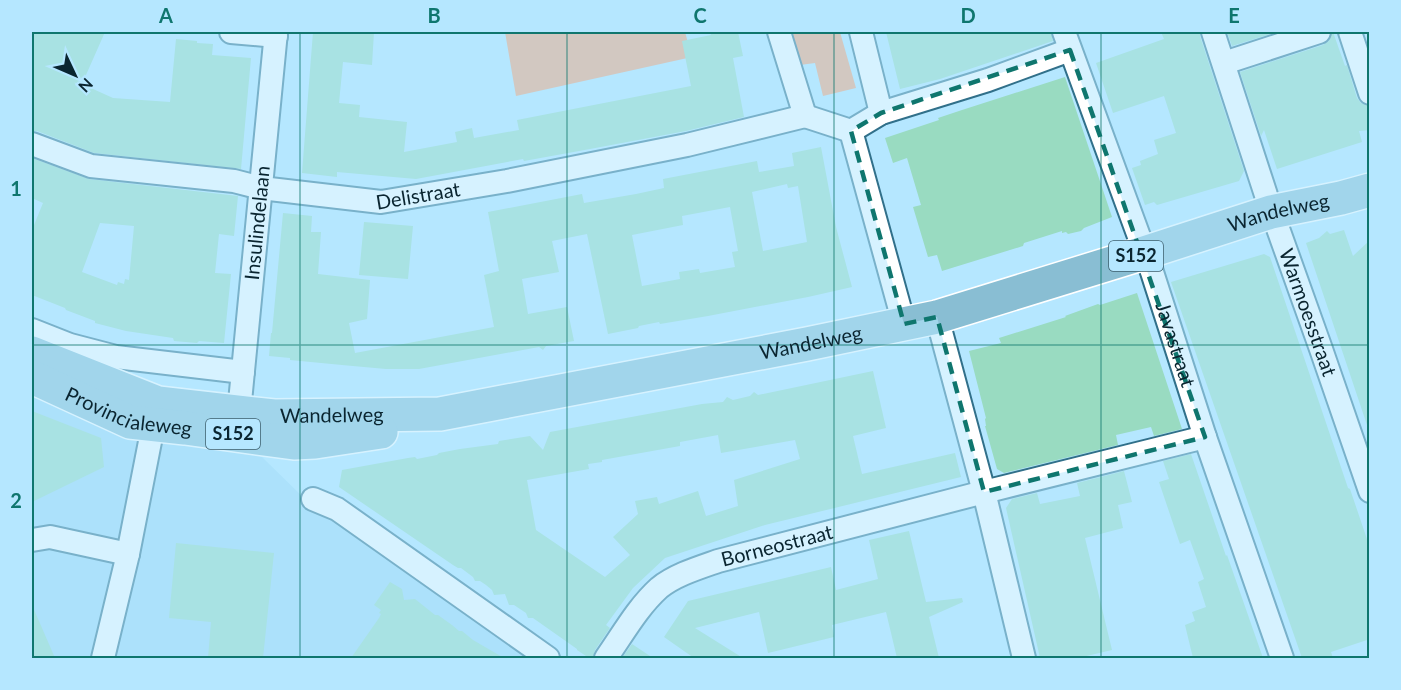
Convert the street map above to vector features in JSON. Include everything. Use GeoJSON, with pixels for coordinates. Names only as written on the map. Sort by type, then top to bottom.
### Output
{"type":"FeatureCollection","features":[{"type":"Feature","properties":{"kind":"main road","name":"Wandelweg"},"geometry":{"type":"LineString","coordinates":[[239,412],[274,416],[440,414],[904,324],[1144,253],[1271,212],[1370,190]]}},
{"type":"Feature","properties":{"kind":"main road","name":"Provincialeweg"},"geometry":{"type":"LineString","coordinates":[[32,353],[156,413],[294,443],[393,430],[440,414]]}},
{"type":"Feature","properties":{"kind":"main road","name":"Provincialeweg"},"geometry":{"type":"LineString","coordinates":[[32,377],[130,422],[156,413],[239,412]]}},
{"type":"Feature","properties":{"kind":"street"},"geometry":{"type":"LineString","coordinates":[[231,32],[276,34]]}},
{"type":"Feature","properties":{"kind":"street"},"geometry":{"type":"LineString","coordinates":[[779,32],[805,116],[851,131],[881,113],[988,80],[1067,41]]}},
{"type":"Feature","properties":{"kind":"street"},"geometry":{"type":"LineString","coordinates":[[861,32],[881,113]]}},
{"type":"Feature","properties":{"kind":"street","name":"Warmoesstraat"},"geometry":{"type":"LineString","coordinates":[[1213,32],[1271,212],[1370,491]]}},
{"type":"Feature","properties":{"kind":"street"},"geometry":{"type":"LineString","coordinates":[[1224,63],[1320,32]]}},
{"type":"Feature","properties":{"kind":"street"},"geometry":{"type":"LineString","coordinates":[[1350,32],[1370,93]]}},
{"type":"Feature","properties":{"kind":"street","name":"Insulindelaan"},"geometry":{"type":"LineString","coordinates":[[239,412],[276,34]]}},
{"type":"Feature","properties":{"kind":"street","name":"Javastraat"},"geometry":{"type":"LineString","coordinates":[[1067,41],[1152,272],[1205,437],[1282,658]]}},
{"type":"Feature","properties":{"kind":"street","name":"Delistraat"},"geometry":{"type":"LineString","coordinates":[[32,144],[91,166],[234,181],[261,188],[381,202],[507,181],[687,145],[805,116]]}},
{"type":"Feature","properties":{"kind":"street"},"geometry":{"type":"LineString","coordinates":[[851,131],[904,324]]}},
{"type":"Feature","properties":{"kind":"street"},"geometry":{"type":"LineString","coordinates":[[937,316],[984,492],[1023,658]]}},
{"type":"Feature","properties":{"kind":"street"},"geometry":{"type":"LineString","coordinates":[[32,330],[70,345],[116,357],[243,372]]}},
{"type":"Feature","properties":{"kind":"street"},"geometry":{"type":"LineString","coordinates":[[103,658],[128,554],[156,413]]}},
{"type":"Feature","properties":{"kind":"street","name":"Borneostraat"},"geometry":{"type":"LineString","coordinates":[[606,658],[640,607],[661,587],[687,572],[718,561],[1205,437]]}},
{"type":"Feature","properties":{"kind":"street"},"geometry":{"type":"LineString","coordinates":[[313,499],[337,509],[548,658]]}},
{"type":"Feature","properties":{"kind":"street"},"geometry":{"type":"LineString","coordinates":[[32,540],[50,537],[128,554]]}},
{"type":"Feature","properties":{"kind":"highlighted area"},"geometry":{"type":"Polygon","coordinates":[[[1070,50],[1205,437],[984,492],[937,317],[904,324],[851,131],[881,113],[1070,50]]]}},
{"type":"Feature","properties":{"kind":"shaded area"},"geometry":{"type":"Polygon","coordinates":[[[505,32],[685,32],[692,57],[516,96],[505,32]]]}},
{"type":"Feature","properties":{"kind":"shaded area"},"geometry":{"type":"Polygon","coordinates":[[[789,32],[840,32],[856,88],[823,96],[815,63],[800,65],[789,32]]]}},
{"type":"Feature","properties":{"kind":"shaded area"},"geometry":{"type":"Polygon","coordinates":[[[32,371],[262,457],[309,503],[533,658],[32,658],[32,371]]]}},
{"type":"Feature","properties":{"kind":"building"},"geometry":{"type":"Polygon","coordinates":[[[32,32],[105,32],[82,84],[113,98],[170,102],[176,39],[213,44],[212,55],[251,58],[241,169],[94,153],[32,131],[32,32]]]}},
{"type":"Feature","properties":{"kind":"building"},"geometry":{"type":"Polygon","coordinates":[[[313,32],[374,32],[372,65],[343,62],[339,103],[360,105],[359,117],[407,122],[404,152],[457,142],[455,132],[472,128],[474,138],[519,130],[517,120],[691,86],[682,41],[711,35],[710,32],[738,32],[743,56],[733,58],[744,117],[686,131],[416,179],[337,172],[337,177],[302,173],[313,32]]]}},
{"type":"Feature","properties":{"kind":"building"},"geometry":{"type":"Polygon","coordinates":[[[886,32],[1051,32],[1053,41],[940,79],[900,89],[886,32]]]}},
{"type":"Feature","properties":{"kind":"building"},"geometry":{"type":"Polygon","coordinates":[[[1161,32],[1200,32],[1244,171],[1239,181],[1157,205],[1154,202],[1145,205],[1132,168],[1141,165],[1140,161],[1158,154],[1154,140],[1176,133],[1164,96],[1113,113],[1096,63],[1164,39],[1161,32]]]}},
{"type":"Feature","properties":{"kind":"building"},"geometry":{"type":"Polygon","coordinates":[[[1227,32],[1277,32],[1232,46],[1227,32]]]}},
{"type":"Feature","properties":{"kind":"building"},"geometry":{"type":"Polygon","coordinates":[[[1332,32],[1345,66],[1347,65],[1357,98],[1361,103],[1370,106],[1370,130],[1359,131],[1362,142],[1277,169],[1264,130],[1261,136],[1240,72],[1323,45],[1329,41],[1332,32]]]}},
{"type":"Feature","properties":{"kind":"building"},"geometry":{"type":"Polygon","coordinates":[[[1065,77],[1112,217],[1081,231],[1068,234],[1062,231],[1024,243],[1023,246],[942,271],[937,255],[928,257],[913,207],[921,205],[907,158],[893,163],[885,138],[939,120],[938,118],[1065,77]]]}},
{"type":"Feature","properties":{"kind":"building"},"geometry":{"type":"Polygon","coordinates":[[[821,147],[836,227],[852,287],[708,316],[660,324],[659,322],[608,334],[587,234],[552,241],[559,272],[522,279],[528,314],[567,307],[574,341],[546,346],[543,350],[539,347],[419,369],[386,369],[269,356],[283,213],[312,216],[311,232],[321,232],[318,274],[370,280],[367,319],[349,323],[355,353],[494,327],[484,275],[499,271],[488,212],[582,194],[584,203],[636,194],[664,188],[663,179],[757,161],[759,172],[794,166],[792,153],[821,147]],[[787,184],[752,192],[763,251],[807,242],[798,186],[788,188],[787,184]],[[730,207],[682,216],[683,225],[632,235],[642,286],[680,279],[679,272],[699,269],[700,273],[735,267],[732,252],[738,251],[730,207]]]}},
{"type":"Feature","properties":{"kind":"building"},"geometry":{"type":"Polygon","coordinates":[[[32,158],[89,179],[238,196],[234,236],[219,234],[215,273],[231,274],[224,343],[174,341],[173,338],[126,331],[95,323],[95,321],[32,295],[32,230],[43,203],[32,198],[32,158]],[[100,223],[82,272],[117,285],[118,282],[124,284],[125,279],[129,280],[134,226],[100,223]]]}},
{"type":"Feature","properties":{"kind":"building"},"geometry":{"type":"Polygon","coordinates":[[[364,222],[413,226],[408,279],[359,275],[364,222]]]}},
{"type":"Feature","properties":{"kind":"building"},"geometry":{"type":"Polygon","coordinates":[[[1344,230],[1353,256],[1370,240],[1370,425],[1367,425],[1306,243],[1319,238],[1327,231],[1330,234],[1344,230]]]}},
{"type":"Feature","properties":{"kind":"building"},"geometry":{"type":"Polygon","coordinates":[[[1264,254],[1270,257],[1370,548],[1370,639],[1331,652],[1333,658],[1302,658],[1171,282],[1264,254]]]}},
{"type":"Feature","properties":{"kind":"building"},"geometry":{"type":"Polygon","coordinates":[[[1137,293],[1182,429],[1154,436],[1151,427],[1116,435],[1118,445],[1004,473],[997,469],[969,351],[1001,343],[999,338],[1137,293]]]}},
{"type":"Feature","properties":{"kind":"building"},"geometry":{"type":"Polygon","coordinates":[[[873,371],[886,428],[853,436],[862,474],[955,453],[961,477],[765,525],[665,558],[633,588],[606,625],[610,628],[595,650],[593,658],[577,650],[533,618],[528,618],[526,613],[514,605],[509,605],[505,594],[494,595],[486,585],[475,581],[461,568],[453,565],[339,487],[342,470],[408,458],[417,459],[530,436],[543,450],[550,432],[723,402],[727,397],[733,400],[750,396],[754,392],[758,395],[873,371]],[[718,435],[680,442],[680,446],[602,460],[602,462],[588,464],[589,469],[527,480],[536,530],[605,577],[630,555],[613,537],[638,514],[635,501],[657,497],[659,504],[698,491],[706,516],[738,506],[734,480],[800,459],[795,440],[721,453],[718,435]]]}},
{"type":"Feature","properties":{"kind":"building"},"geometry":{"type":"Polygon","coordinates":[[[32,411],[101,438],[104,467],[32,502],[32,411]]]}},
{"type":"Feature","properties":{"kind":"building"},"geometry":{"type":"Polygon","coordinates":[[[1191,454],[1263,658],[1193,658],[1185,625],[1195,621],[1192,612],[1206,607],[1198,582],[1204,579],[1190,540],[1180,544],[1159,482],[1169,479],[1163,461],[1191,454]]]}},
{"type":"Feature","properties":{"kind":"building"},"geometry":{"type":"Polygon","coordinates":[[[1124,471],[1132,502],[1118,505],[1123,528],[1085,538],[1112,650],[1078,658],[1040,658],[1006,508],[1012,499],[1037,493],[1040,504],[1080,496],[1077,483],[1124,471]]]}},
{"type":"Feature","properties":{"kind":"building"},"geometry":{"type":"Polygon","coordinates":[[[909,531],[926,602],[962,598],[963,602],[929,617],[939,658],[897,658],[886,612],[832,625],[834,637],[768,653],[759,612],[695,628],[743,658],[694,658],[664,637],[688,601],[831,567],[836,590],[878,579],[869,540],[909,531]]]}},
{"type":"Feature","properties":{"kind":"building"},"geometry":{"type":"Polygon","coordinates":[[[176,543],[274,553],[263,658],[208,658],[211,622],[169,618],[176,543]]]}},
{"type":"Feature","properties":{"kind":"building"},"geometry":{"type":"Polygon","coordinates":[[[390,582],[402,589],[404,600],[415,599],[459,631],[504,658],[351,658],[379,618],[381,610],[374,605],[390,582]]]}},
{"type":"Feature","properties":{"kind":"building"},"geometry":{"type":"Polygon","coordinates":[[[32,605],[55,658],[32,658],[32,605]]]}},
{"type":"Feature","properties":{"kind":"building"},"geometry":{"type":"Polygon","coordinates":[[[632,644],[653,658],[622,658],[632,644]]]}}]}
